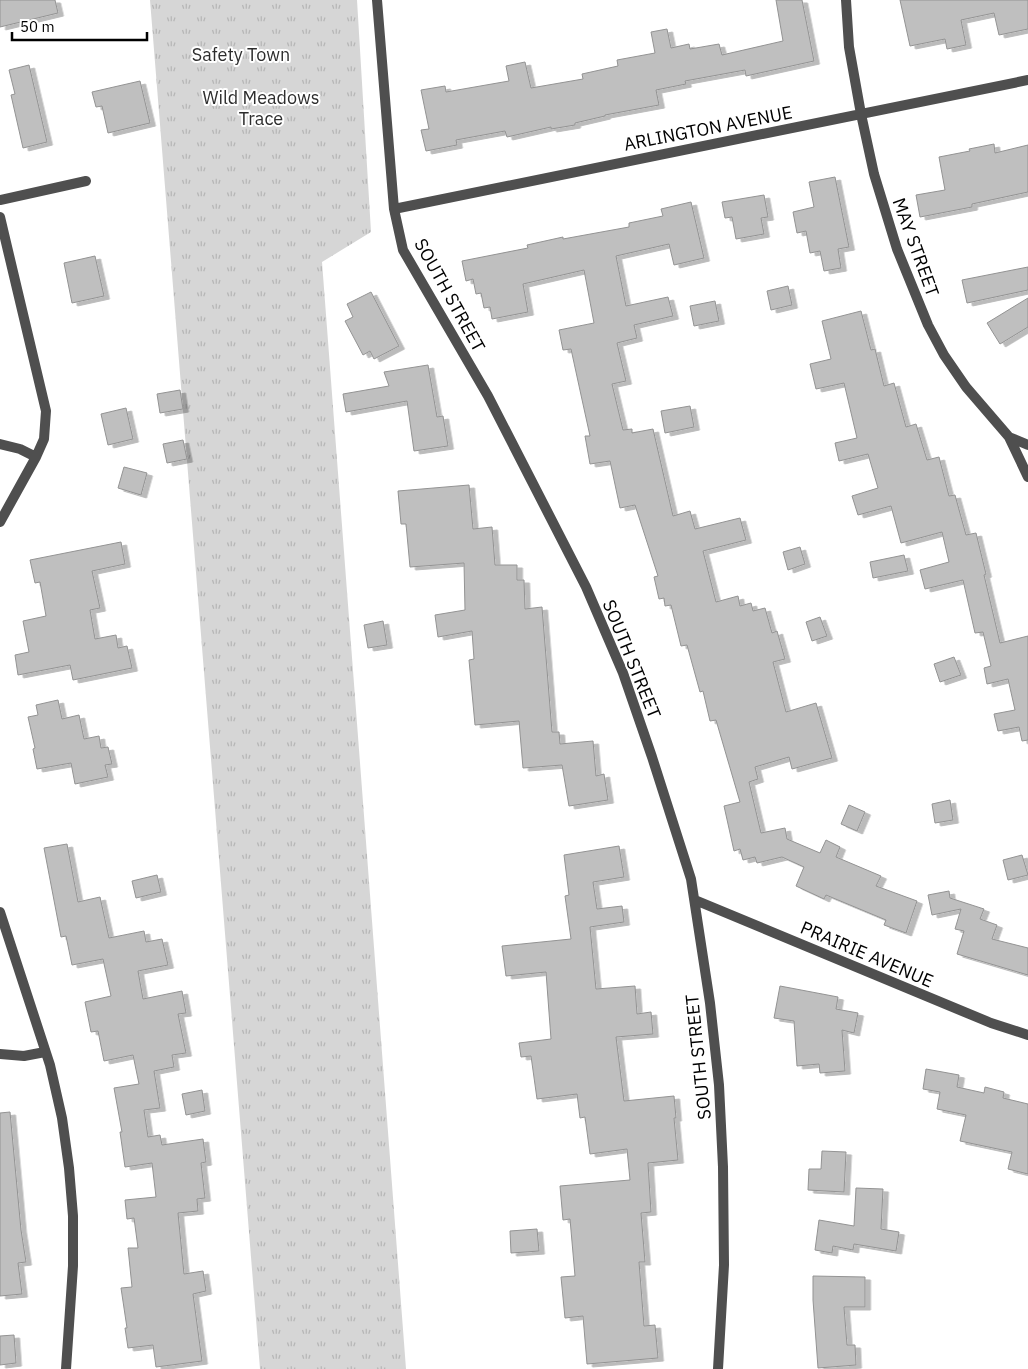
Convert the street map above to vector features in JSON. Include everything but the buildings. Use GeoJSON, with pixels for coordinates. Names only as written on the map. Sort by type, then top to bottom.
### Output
{"type":"FeatureCollection","features":[{"type":"Feature","properties":{"kind":"street","name":"SOUTH STREET"},"geometry":{"type":"LineString","coordinates":[[377,0],[394,209],[403,250],[488,396],[586,587],[623,673],[691,878],[712,1021],[723,1167],[724,1265],[718,1369]]}},
{"type":"Feature","properties":{"kind":"street","name":"MAY STREET"},"geometry":{"type":"LineString","coordinates":[[846,0],[849,48],[861,114],[874,174],[897,249],[928,325],[944,355],[966,387],[1009,436],[1028,477]]}},
{"type":"Feature","properties":{"kind":"street","name":"ARLINGTON AVENUE"},"geometry":{"type":"LineString","coordinates":[[394,209],[1028,80]]}},
{"type":"Feature","properties":{"kind":"street"},"geometry":{"type":"LineString","coordinates":[[0,200],[86,181]]}},
{"type":"Feature","properties":{"kind":"street"},"geometry":{"type":"LineString","coordinates":[[0,217],[46,412],[44,439],[0,522]]}},
{"type":"Feature","properties":{"kind":"street"},"geometry":{"type":"LineString","coordinates":[[1009,436],[1028,445]]}},
{"type":"Feature","properties":{"kind":"street"},"geometry":{"type":"LineString","coordinates":[[0,444],[20,449],[36,457]]}},
{"type":"Feature","properties":{"kind":"street","name":"PRAIRIE AVENUE"},"geometry":{"type":"LineString","coordinates":[[695,900],[991,1023],[1028,1035]]}},
{"type":"Feature","properties":{"kind":"street"},"geometry":{"type":"LineString","coordinates":[[0,912],[45,1052],[62,1118],[73,1216],[74,1266],[66,1369]]}},
{"type":"Feature","properties":{"kind":"street"},"geometry":{"type":"LineString","coordinates":[[0,1054],[24,1056],[45,1052]]}},
{"type":"Feature","properties":{"kind":"green space","name":"Wild Meadows Trace"},"geometry":{"type":"Polygon","coordinates":[[[150,0],[357,0],[371,232],[322,262],[406,1369],[260,1369],[150,0]]]}},
{"type":"Feature","properties":{"kind":"park label","name":"Safety Town"},"geometry":{"type":"Point","coordinates":[241,54]}}]}
